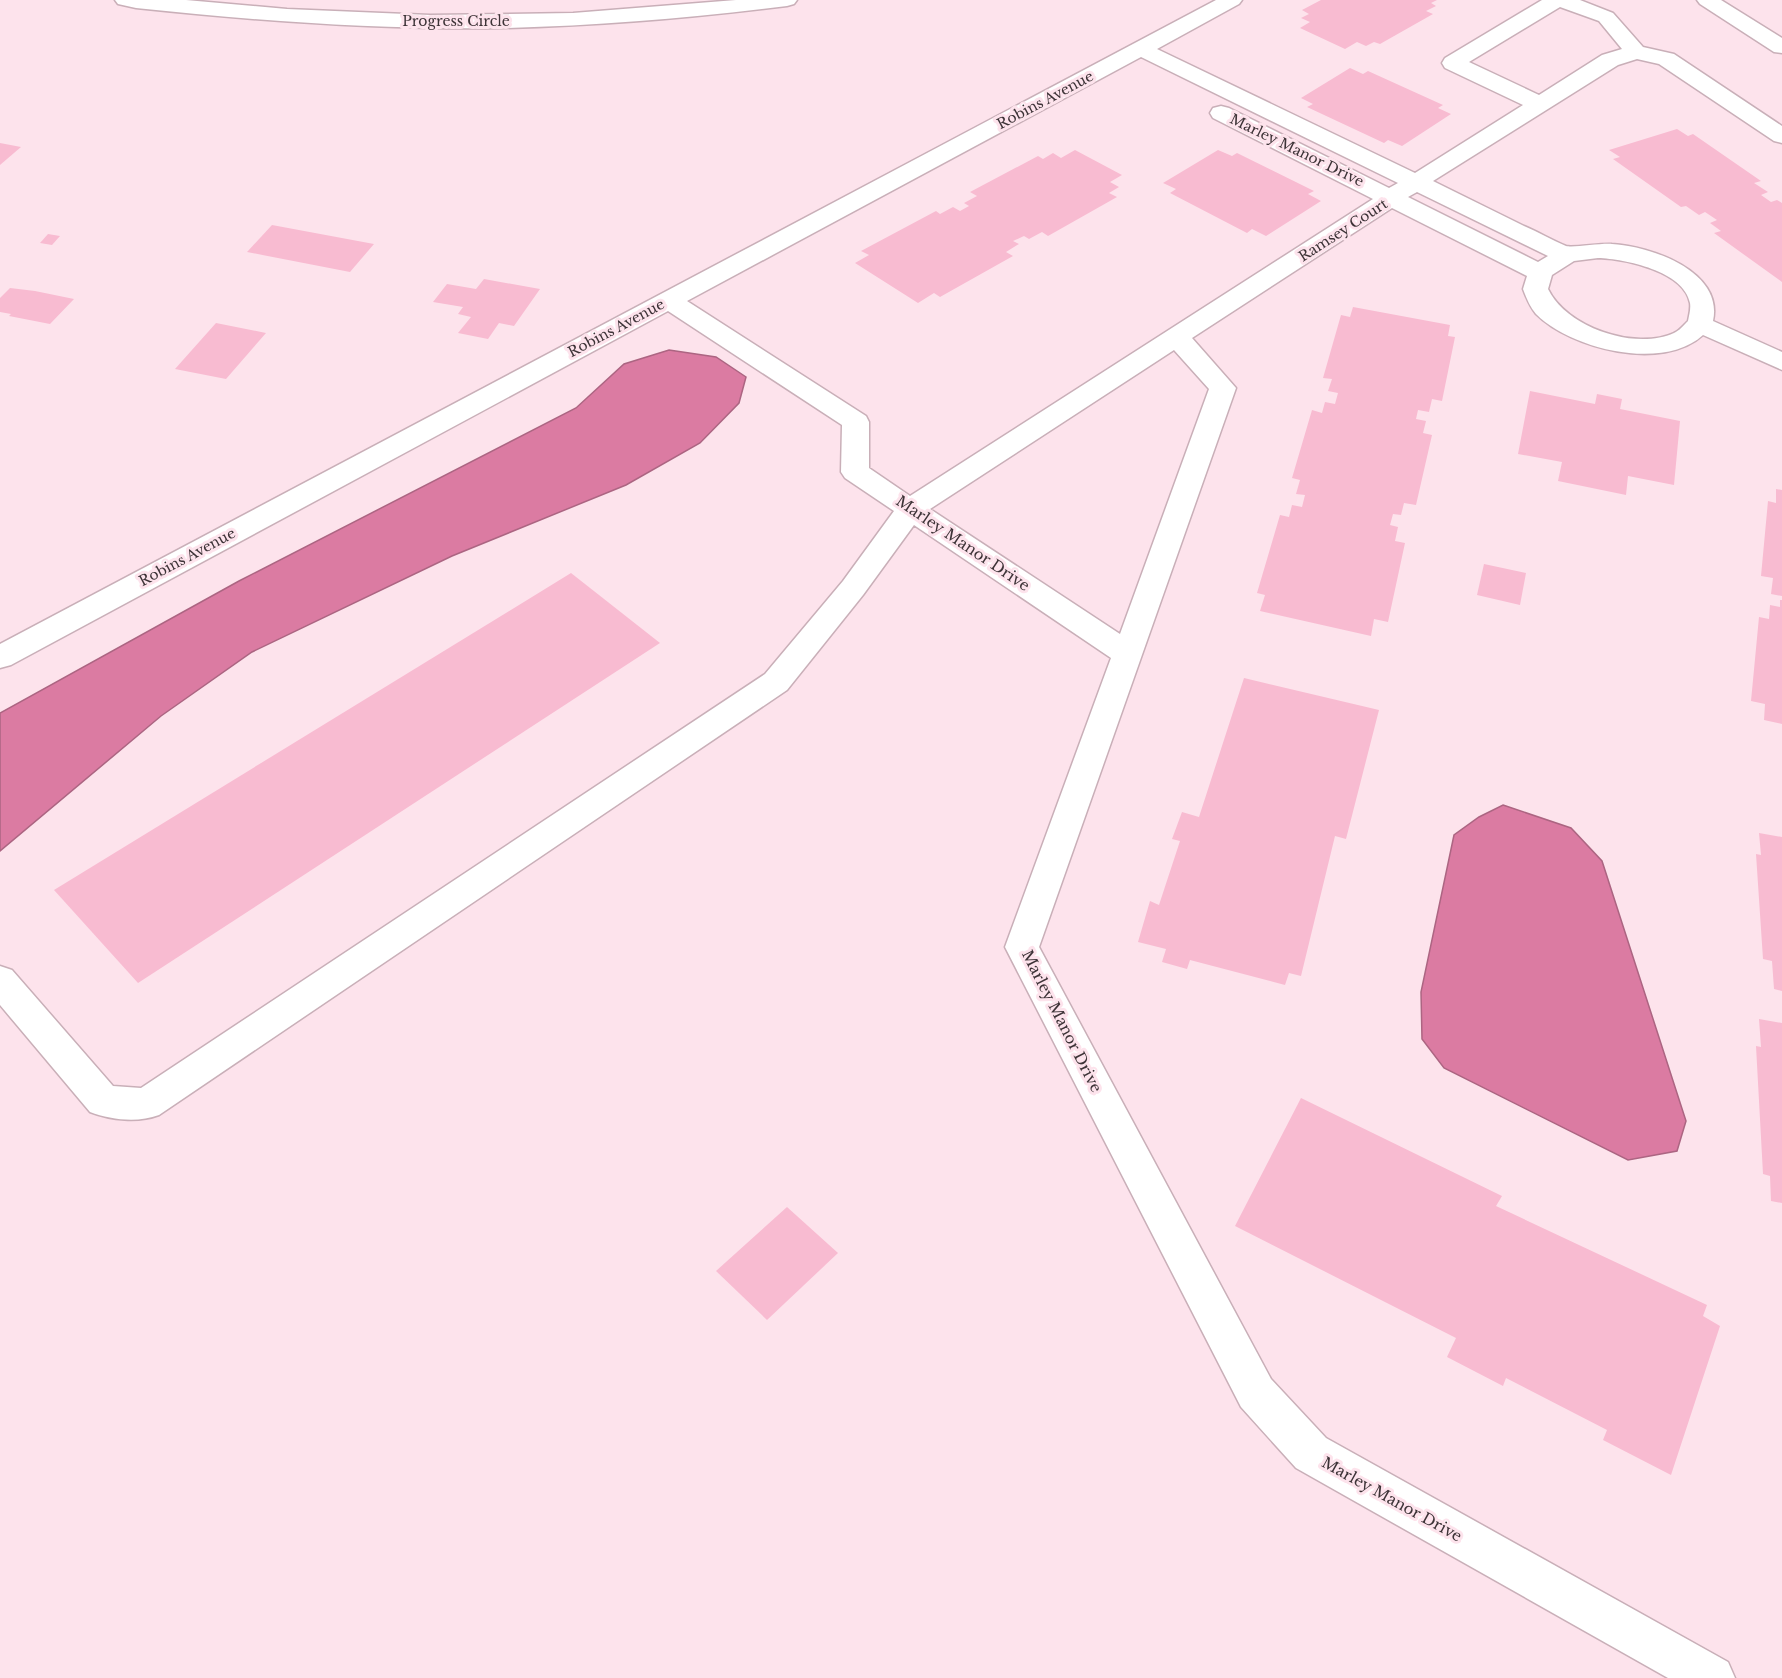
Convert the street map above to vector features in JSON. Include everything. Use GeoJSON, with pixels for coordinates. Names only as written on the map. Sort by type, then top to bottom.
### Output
{"type":"FeatureCollection","features":[{"type":"Feature","properties":{"kind":"street","name":"Progress Circle"},"geometry":{"type":"LineString","coordinates":[[125,0],[343,20],[433,22],[613,9],[650,16],[787,0]]}},
{"type":"Feature","properties":{"kind":"street","name":"Robins Avenue"},"geometry":{"type":"LineString","coordinates":[[0,657],[668,300],[1132,61],[1232,0]]}},
{"type":"Feature","properties":{"kind":"street"},"geometry":{"type":"LineString","coordinates":[[1540,104],[1453,63],[1559,0],[1606,17],[1636,52],[1666,59],[1782,136]]}},
{"type":"Feature","properties":{"kind":"street"},"geometry":{"type":"LineString","coordinates":[[1707,0],[1782,48]]}},
{"type":"Feature","properties":{"kind":"street","name":"Ramsey Court"},"geometry":{"type":"LineString","coordinates":[[911,508],[1392,197],[1610,60],[1636,52]]}},
{"type":"Feature","properties":{"kind":"street","name":"Marley Manor Drive"},"geometry":{"type":"LineString","coordinates":[[1132,61],[1417,182],[1566,255]]}},
{"type":"Feature","properties":{"kind":"street","name":"Marley Manor Drive"},"geometry":{"type":"LineString","coordinates":[[1202,103],[1540,273]]}},
{"type":"Feature","properties":{"kind":"street"},"geometry":{"type":"LineString","coordinates":[[1597,250],[1625,252],[1655,261],[1680,274],[1695,288],[1704,304],[1700,324],[1682,339],[1654,346],[1629,346],[1593,339],[1572,331],[1551,316],[1537,297],[1536,282],[1540,273],[1554,260],[1566,255],[1597,250]]}},
{"type":"Feature","properties":{"kind":"street","name":"Marley Manor Drive"},"geometry":{"type":"LineString","coordinates":[[668,300],[856,422],[855,472],[1128,654],[1022,947],[1256,1393],[1311,1453],[1712,1678]]}},
{"type":"Feature","properties":{"kind":"street"},"geometry":{"type":"LineString","coordinates":[[1700,324],[1782,363]]}},
{"type":"Feature","properties":{"kind":"street"},"geometry":{"type":"LineString","coordinates":[[1128,654],[1223,388],[1177,336]]}},
{"type":"Feature","properties":{"kind":"street"},"geometry":{"type":"LineString","coordinates":[[0,980],[103,1101],[146,1104],[776,682],[853,588],[911,508]]}},
{"type":"Feature","properties":{"kind":"shaded area"},"geometry":{"type":"Polygon","coordinates":[[[669,350],[716,357],[746,377],[739,403],[700,443],[626,485],[452,556],[252,652],[161,716],[0,851],[0,713],[239,581],[576,408],[624,364],[669,350]]]}},
{"type":"Feature","properties":{"kind":"shaded area"},"geometry":{"type":"Polygon","coordinates":[[[1503,805],[1571,828],[1602,861],[1686,1121],[1677,1151],[1628,1160],[1444,1068],[1422,1039],[1421,992],[1454,835],[1479,817],[1503,805]]]}},
{"type":"Feature","properties":{"kind":"building"},"geometry":{"type":"Polygon","coordinates":[[[1321,0],[1437,0],[1431,3],[1436,6],[1426,11],[1433,14],[1380,44],[1374,42],[1366,46],[1357,42],[1345,49],[1300,28],[1310,22],[1301,18],[1309,14],[1302,10],[1321,0]]]}},
{"type":"Feature","properties":{"kind":"building"},"geometry":{"type":"Polygon","coordinates":[[[1350,68],[1363,74],[1368,71],[1443,105],[1438,108],[1451,114],[1402,146],[1388,140],[1384,143],[1307,107],[1313,104],[1301,98],[1350,68]]]}},
{"type":"Feature","properties":{"kind":"building"},"geometry":{"type":"Polygon","coordinates":[[[1677,129],[1688,136],[1693,134],[1761,181],[1754,183],[1768,192],[1761,195],[1771,202],[1777,200],[1782,203],[1782,282],[1714,233],[1721,231],[1710,223],[1717,220],[1705,212],[1699,215],[1686,206],[1681,207],[1613,159],[1620,157],[1609,150],[1677,129]]]}},
{"type":"Feature","properties":{"kind":"building"},"geometry":{"type":"Polygon","coordinates":[[[0,143],[21,147],[0,165],[0,143]]]}},
{"type":"Feature","properties":{"kind":"building"},"geometry":{"type":"Polygon","coordinates":[[[1075,150],[1122,175],[1110,182],[1119,187],[1109,193],[1117,197],[1048,236],[1042,232],[1029,239],[1024,236],[1013,241],[1019,244],[1006,252],[1013,256],[940,297],[934,293],[918,303],[855,263],[869,255],[861,251],[936,211],[940,214],[953,207],[960,211],[969,206],[964,203],[977,196],[970,192],[1038,156],[1043,159],[1053,153],[1061,158],[1075,150]]]}},
{"type":"Feature","properties":{"kind":"building"},"geometry":{"type":"Polygon","coordinates":[[[1218,150],[1232,156],[1237,153],[1314,191],[1308,194],[1321,201],[1266,236],[1252,229],[1247,233],[1170,193],[1176,189],[1163,183],[1218,150]]]}},
{"type":"Feature","properties":{"kind":"building"},"geometry":{"type":"Polygon","coordinates":[[[272,225],[374,244],[350,272],[247,252],[272,225]]]}},
{"type":"Feature","properties":{"kind":"building"},"geometry":{"type":"Polygon","coordinates":[[[48,234],[60,236],[52,245],[40,243],[48,234]]]}},
{"type":"Feature","properties":{"kind":"building"},"geometry":{"type":"Polygon","coordinates":[[[484,279],[540,289],[514,326],[499,323],[488,339],[458,333],[471,317],[458,314],[463,307],[433,302],[447,284],[476,289],[484,279]]]}},
{"type":"Feature","properties":{"kind":"building"},"geometry":{"type":"Polygon","coordinates":[[[10,288],[74,299],[50,324],[0,312],[0,298],[10,288]]]}},
{"type":"Feature","properties":{"kind":"building"},"geometry":{"type":"Polygon","coordinates":[[[1353,307],[1450,325],[1448,336],[1455,337],[1442,401],[1432,399],[1429,412],[1418,410],[1416,419],[1426,421],[1423,433],[1432,435],[1416,505],[1404,503],[1401,515],[1393,514],[1390,525],[1398,527],[1395,541],[1405,543],[1388,622],[1374,619],[1371,636],[1260,611],[1265,595],[1257,593],[1280,515],[1289,517],[1292,505],[1302,507],[1305,495],[1296,494],[1300,480],[1292,478],[1312,410],[1322,413],[1325,402],[1335,404],[1338,393],[1328,391],[1332,379],[1323,378],[1341,315],[1350,317],[1353,307]]]}},
{"type":"Feature","properties":{"kind":"building"},"geometry":{"type":"Polygon","coordinates":[[[216,323],[266,333],[226,379],[175,369],[216,323]]]}},
{"type":"Feature","properties":{"kind":"building"},"geometry":{"type":"Polygon","coordinates":[[[1530,391],[1595,404],[1597,394],[1622,399],[1620,409],[1680,421],[1674,485],[1628,476],[1626,495],[1558,481],[1562,462],[1518,454],[1530,391]]]}},
{"type":"Feature","properties":{"kind":"building"},"geometry":{"type":"Polygon","coordinates":[[[1776,489],[1782,490],[1782,596],[1771,594],[1773,578],[1761,576],[1768,501],[1776,503],[1776,489]]]}},
{"type":"Feature","properties":{"kind":"building"},"geometry":{"type":"Polygon","coordinates":[[[1484,564],[1526,573],[1520,605],[1477,595],[1484,564]]]}},
{"type":"Feature","properties":{"kind":"building"},"geometry":{"type":"Polygon","coordinates":[[[571,573],[660,643],[138,983],[54,890],[571,573]]]}},
{"type":"Feature","properties":{"kind":"building"},"geometry":{"type":"Polygon","coordinates":[[[1780,600],[1782,600],[1782,724],[1764,720],[1765,704],[1751,701],[1759,617],[1769,619],[1770,605],[1780,607],[1780,600]]]}},
{"type":"Feature","properties":{"kind":"building"},"geometry":{"type":"Polygon","coordinates":[[[1244,678],[1379,710],[1346,839],[1335,836],[1301,976],[1289,973],[1285,985],[1190,960],[1187,969],[1162,962],[1166,949],[1138,942],[1150,901],[1159,905],[1180,841],[1172,839],[1182,812],[1199,817],[1244,678]]]}},
{"type":"Feature","properties":{"kind":"building"},"geometry":{"type":"Polygon","coordinates":[[[1759,833],[1782,837],[1782,991],[1774,989],[1772,961],[1763,959],[1756,854],[1761,855],[1759,833]]]}},
{"type":"Feature","properties":{"kind":"building"},"geometry":{"type":"Polygon","coordinates":[[[1759,1019],[1782,1023],[1782,1203],[1771,1201],[1770,1176],[1763,1174],[1756,1046],[1761,1047],[1759,1019]]]}},
{"type":"Feature","properties":{"kind":"building"},"geometry":{"type":"Polygon","coordinates":[[[1301,1098],[1502,1196],[1496,1206],[1707,1305],[1703,1316],[1720,1326],[1671,1475],[1603,1440],[1607,1430],[1506,1378],[1503,1386],[1447,1357],[1456,1338],[1235,1226],[1301,1098]]]}},
{"type":"Feature","properties":{"kind":"building"},"geometry":{"type":"Polygon","coordinates":[[[787,1207],[838,1253],[767,1320],[716,1271],[787,1207]]]}}]}
